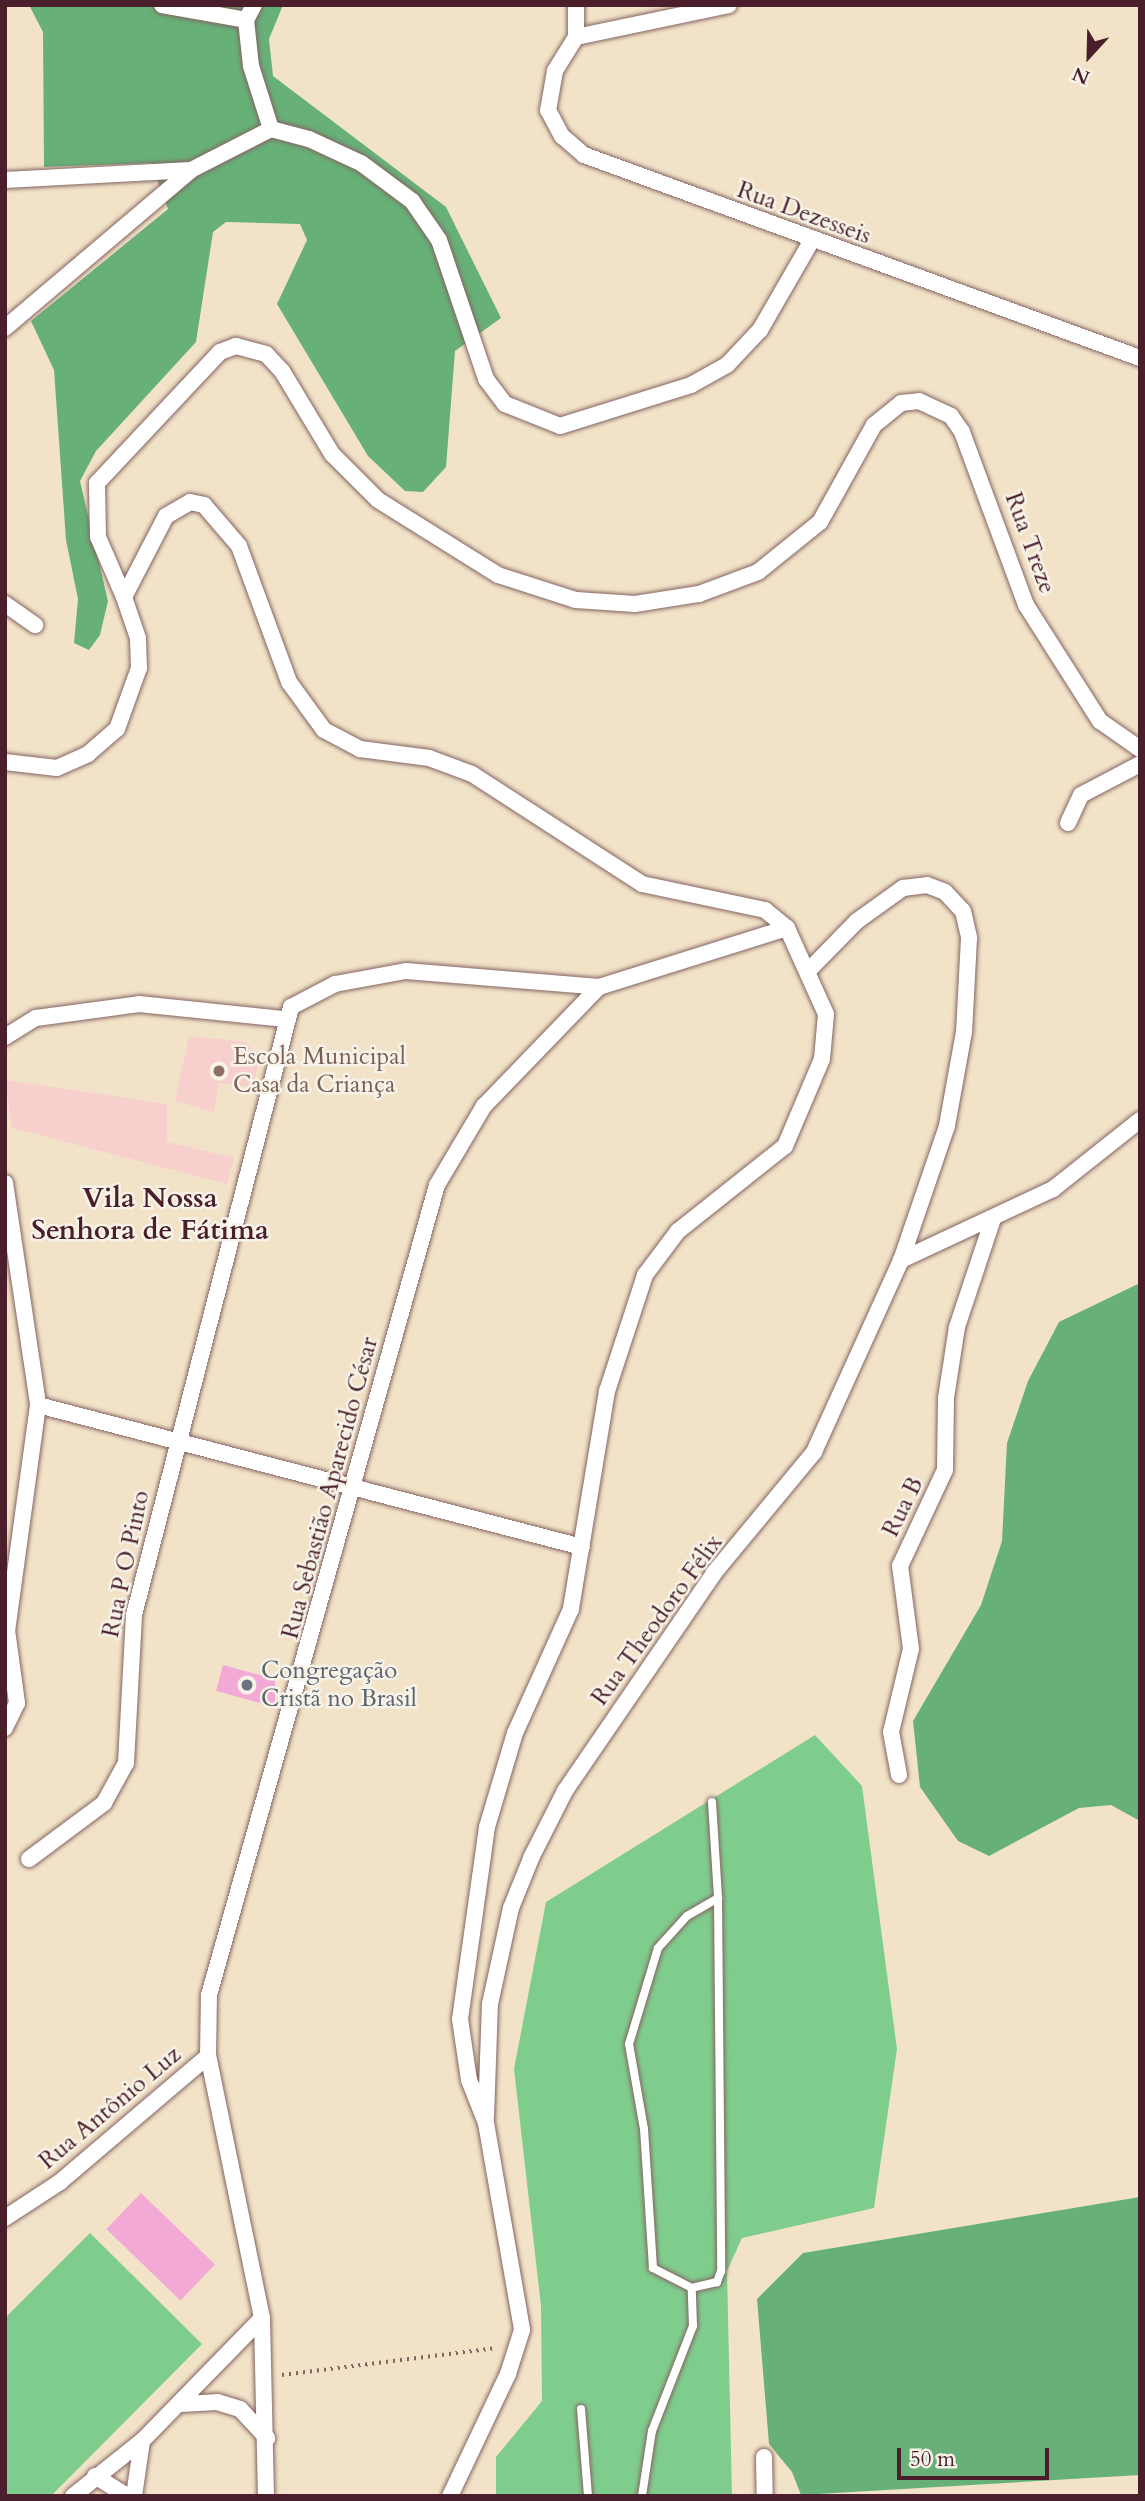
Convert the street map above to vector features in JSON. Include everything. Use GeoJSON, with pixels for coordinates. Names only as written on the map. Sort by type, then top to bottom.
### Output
{"type":"FeatureCollection","features":[{"type":"Feature","properties":{"kind":"street"},"geometry":{"type":"LineString","coordinates":[[162,5],[246,20]]}},
{"type":"Feature","properties":{"kind":"street"},"geometry":{"type":"LineString","coordinates":[[254,5],[246,20],[251,66],[271,129]]}},
{"type":"Feature","properties":{"kind":"street"},"geometry":{"type":"LineString","coordinates":[[576,5],[576,37],[730,5]]}},
{"type":"Feature","properties":{"kind":"street","name":"Rua Dezesseis"},"geometry":{"type":"LineString","coordinates":[[576,37],[550,88],[548,110],[562,136],[584,155],[1140,358]]}},
{"type":"Feature","properties":{"kind":"street"},"geometry":{"type":"LineString","coordinates":[[5,328],[191,170],[271,129],[361,163],[412,201],[439,240],[486,379],[505,404],[560,426],[679,390],[727,365],[760,330],[812,240]]}},
{"type":"Feature","properties":{"kind":"street"},"geometry":{"type":"LineString","coordinates":[[5,180],[191,170]]}},
{"type":"Feature","properties":{"kind":"street","name":"Rua Treze"},"geometry":{"type":"LineString","coordinates":[[124,597],[98,537],[97,483],[220,352],[236,346],[266,354],[282,371],[331,454],[378,500],[498,575],[576,600],[635,604],[699,594],[758,572],[820,522],[874,425],[901,403],[935,406],[962,432],[1026,605],[1100,721],[1140,749]]}},
{"type":"Feature","properties":{"kind":"street"},"geometry":{"type":"LineString","coordinates":[[5,762],[57,768],[89,754],[117,729],[139,668],[138,638],[124,597],[153,533],[190,502],[226,523],[289,682],[340,742],[429,758],[472,775],[642,884],[755,905],[787,928],[810,969],[827,1034],[805,1110],[768,1166],[678,1231],[645,1275],[607,1391],[571,1609],[502,1772],[466,1940],[463,2056],[486,2123],[523,2315],[519,2346],[456,2491]]}},
{"type":"Feature","properties":{"kind":"street"},"geometry":{"type":"LineString","coordinates":[[5,604],[34,625]]}},
{"type":"Feature","properties":{"kind":"street"},"geometry":{"type":"LineString","coordinates":[[1068,823],[1081,795],[1140,764]]}},
{"type":"Feature","properties":{"kind":"street","name":"Rua Theodoro Félix"},"geometry":{"type":"LineString","coordinates":[[486,2123],[490,2004],[511,1908],[532,1856],[565,1791],[713,1573],[814,1452],[901,1260],[947,1126],[964,1032],[969,938],[963,911],[945,892],[903,887],[857,920],[810,969]]}},
{"type":"Feature","properties":{"kind":"street","name":"Rua Sebastião Aparecido César"},"geometry":{"type":"LineString","coordinates":[[266,2496],[266,2377],[262,2318],[208,2056],[209,1995],[220,1943],[256,1842],[356,1487],[437,1185],[484,1106],[599,987],[787,928]]}},
{"type":"Feature","properties":{"kind":"street"},"geometry":{"type":"LineString","coordinates":[[5,1037],[36,1018],[139,1004],[285,1019],[313,991],[406,971],[599,987]]}},
{"type":"Feature","properties":{"kind":"street","name":"Rua P O Pinto"},"geometry":{"type":"LineString","coordinates":[[29,1859],[104,1803],[122,1777],[131,1743],[135,1615],[285,1019]]}},
{"type":"Feature","properties":{"kind":"street"},"geometry":{"type":"LineString","coordinates":[[901,1260],[1053,1189],[1140,1120]]}},
{"type":"Feature","properties":{"kind":"street"},"geometry":{"type":"LineString","coordinates":[[5,1183],[38,1405],[7,1630],[17,1703],[5,1728]]}},
{"type":"Feature","properties":{"kind":"street","name":"Rua B"},"geometry":{"type":"LineString","coordinates":[[900,1775],[891,1732],[911,1649],[900,1566],[945,1470],[946,1398],[957,1328],[993,1219]]}},
{"type":"Feature","properties":{"kind":"street"},"geometry":{"type":"LineString","coordinates":[[38,1405],[177,1444],[356,1487],[582,1547]]}},
{"type":"Feature","properties":{"kind":"street","name":"Rua Antônio Luz"},"geometry":{"type":"LineString","coordinates":[[5,2218],[60,2182],[208,2056]]}},
{"type":"Feature","properties":{"kind":"street"},"geometry":{"type":"LineString","coordinates":[[73,2496],[142,2441],[262,2318]]}},
{"type":"Feature","properties":{"kind":"street"},"geometry":{"type":"LineString","coordinates":[[181,2404],[217,2402],[240,2409],[267,2438]]}},
{"type":"Feature","properties":{"kind":"street"},"geometry":{"type":"LineString","coordinates":[[134,2496],[142,2441]]}},
{"type":"Feature","properties":{"kind":"street"},"geometry":{"type":"LineString","coordinates":[[764,2457],[765,2496]]}},
{"type":"Feature","properties":{"kind":"street"},"geometry":{"type":"LineString","coordinates":[[95,2476],[127,2496]]}},
{"type":"Feature","properties":{"kind":"lane"},"geometry":{"type":"LineString","coordinates":[[712,1802],[718,1898],[720,2271],[717,2282],[692,2288],[653,2268],[644,2129],[629,2044],[658,1948],[687,1916],[718,1898]]}},
{"type":"Feature","properties":{"kind":"lane"},"geometry":{"type":"LineString","coordinates":[[642,2496],[652,2431],[693,2326],[692,2288]]}},
{"type":"Feature","properties":{"kind":"lane"},"geometry":{"type":"LineString","coordinates":[[581,2409],[588,2496]]}},
{"type":"Feature","properties":{"kind":"path"},"geometry":{"type":"LineString","coordinates":[[266,2377],[519,2346]]}},
{"type":"Feature","properties":{"kind":"shaded area","name":"Escola Municipal Casa da Criança"},"geometry":{"type":"Polygon","coordinates":[[[189,1036],[246,1042],[259,1060],[253,1087],[219,1083],[214,1112],[175,1101],[189,1036]]]}},
{"type":"Feature","properties":{"kind":"shaded area"},"geometry":{"type":"Polygon","coordinates":[[[5,1080],[167,1104],[167,1142],[234,1158],[227,1184],[12,1128],[5,1080]]]}},
{"type":"Feature","properties":{"kind":"green space"},"geometry":{"type":"Polygon","coordinates":[[[29,5],[283,5],[269,39],[273,76],[446,207],[501,318],[455,351],[446,467],[423,492],[405,491],[368,456],[277,304],[307,240],[300,224],[226,222],[213,232],[196,342],[96,451],[80,481],[108,601],[100,635],[89,650],[74,643],[78,599],[66,540],[54,370],[31,321],[168,209],[151,163],[44,167],[43,32],[29,5]]]}},
{"type":"Feature","properties":{"kind":"green space"},"geometry":{"type":"Polygon","coordinates":[[[1140,1283],[1140,1821],[1111,1805],[1079,1808],[989,1856],[958,1841],[920,1787],[913,1721],[981,1605],[1002,1541],[1007,1443],[1028,1381],[1059,1322],[1140,1283]]]}},
{"type":"Feature","properties":{"kind":"green space"},"geometry":{"type":"Polygon","coordinates":[[[815,1735],[862,1786],[897,2049],[874,2208],[742,2238],[727,2271],[732,2496],[496,2496],[496,2457],[542,2401],[541,2306],[514,2069],[546,1902],[815,1735]]]}},
{"type":"Feature","properties":{"kind":"green space"},"geometry":{"type":"Polygon","coordinates":[[[1140,2197],[1140,2475],[801,2495],[792,2472],[769,2444],[757,2299],[803,2253],[1140,2197]]]}},
{"type":"Feature","properties":{"kind":"green space"},"geometry":{"type":"Polygon","coordinates":[[[90,2233],[202,2344],[51,2496],[5,2496],[5,2318],[90,2233]]]}},
{"type":"Feature","properties":{"kind":"building","name":"Congregação Cristã no Brasil"},"geometry":{"type":"Polygon","coordinates":[[[223,1665],[275,1679],[275,1702],[268,1705],[216,1691],[223,1665]]]}},
{"type":"Feature","properties":{"kind":"building"},"geometry":{"type":"Polygon","coordinates":[[[141,2193],[215,2265],[180,2301],[106,2229],[141,2193]]]}},
{"type":"Feature","properties":{"kind":"place","name":"Escola Municipal Casa da Criança"},"geometry":{"type":"Point","coordinates":[219,1071]}},
{"type":"Feature","properties":{"kind":"place","name":"Congregação Cristã no Brasil"},"geometry":{"type":"Point","coordinates":[247,1685]}},
{"type":"Feature","properties":{"kind":"district","name":"Vila Nossa Senhora de Fátima"},"geometry":{"type":"Point","coordinates":[150,1214]}}]}
